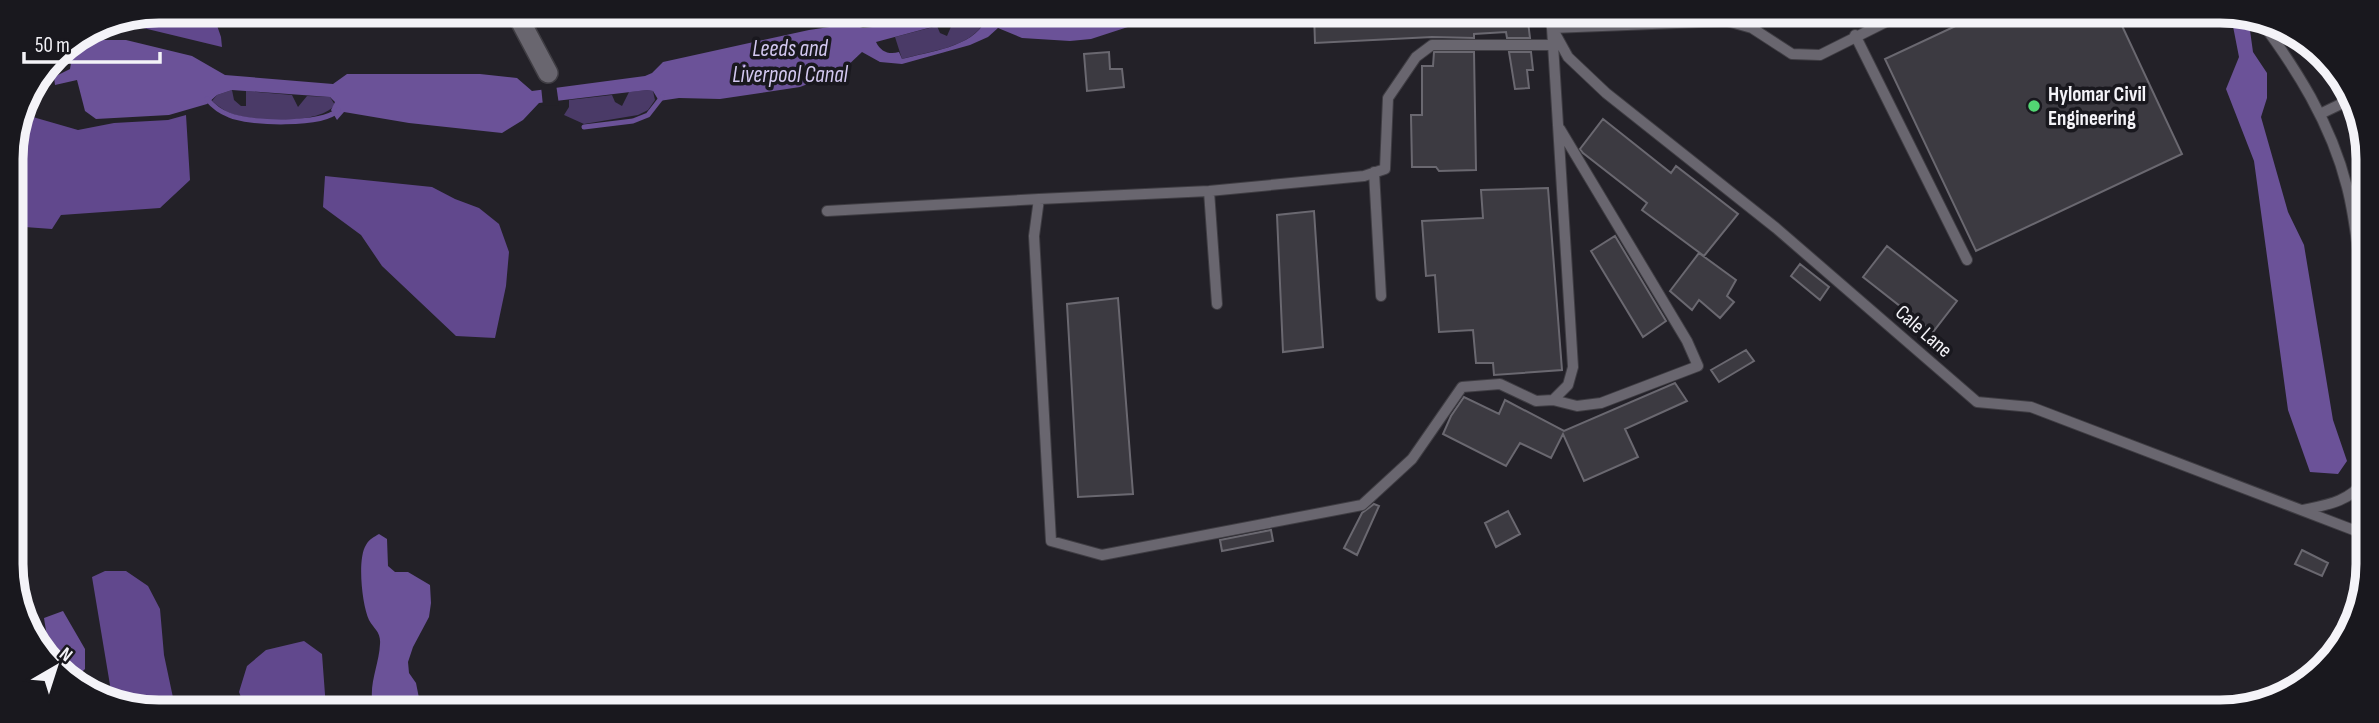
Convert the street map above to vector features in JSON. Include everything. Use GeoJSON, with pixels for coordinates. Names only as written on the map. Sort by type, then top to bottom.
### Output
{"type":"FeatureCollection","features":[{"type":"Feature","properties":{"kind":"street"},"geometry":{"type":"LineString","coordinates":[[521,23],[548,73]]}},
{"type":"Feature","properties":{"kind":"lane","name":"Cale Lane"},"geometry":{"type":"LineString","coordinates":[[1551,23],[1568,57],[1606,93],[1776,228],[1978,402],[2031,407],[2356,531]]}},
{"type":"Feature","properties":{"kind":"lane"},"geometry":{"type":"LineString","coordinates":[[1553,400],[1568,385],[1573,367],[1552,28],[1677,23]]}},
{"type":"Feature","properties":{"kind":"lane"},"geometry":{"type":"LineString","coordinates":[[1734,23],[1752,28],[1792,54],[1820,55],[1883,23]]}},
{"type":"Feature","properties":{"kind":"lane"},"geometry":{"type":"LineString","coordinates":[[2268,31],[2295,69],[2326,125],[2348,188],[2356,243]]}},
{"type":"Feature","properties":{"kind":"lane"},"geometry":{"type":"LineString","coordinates":[[1856,36],[1967,260]]}},
{"type":"Feature","properties":{"kind":"lane"},"geometry":{"type":"LineString","coordinates":[[827,211],[1209,191],[1364,176],[1385,169],[1388,98],[1416,57],[1432,45],[1553,45]]}},
{"type":"Feature","properties":{"kind":"lane"},"geometry":{"type":"LineString","coordinates":[[2320,114],[2344,103]]}},
{"type":"Feature","properties":{"kind":"lane"},"geometry":{"type":"LineString","coordinates":[[1039,199],[1034,236],[1051,541],[1102,555],[1362,505],[1412,459],[1462,387],[1500,384],[1536,401],[1553,400],[1577,406],[1601,403],[1698,366],[1687,341],[1558,126]]}},
{"type":"Feature","properties":{"kind":"lane"},"geometry":{"type":"LineString","coordinates":[[1374,172],[1381,296]]}},
{"type":"Feature","properties":{"kind":"lane"},"geometry":{"type":"LineString","coordinates":[[1209,191],[1217,304]]}},
{"type":"Feature","properties":{"kind":"lane"},"geometry":{"type":"LineString","coordinates":[[2303,510],[2338,502],[2356,491]]}},
{"type":"Feature","properties":{"kind":"shaded area"},"geometry":{"type":"Polygon","coordinates":[[[216,23],[222,47],[131,25],[216,23]]]}},
{"type":"Feature","properties":{"kind":"shaded area"},"geometry":{"type":"Polygon","coordinates":[[[953,23],[984,23],[979,30],[960,43],[902,59],[895,37],[937,26],[940,33],[947,36],[953,23]]]}},
{"type":"Feature","properties":{"kind":"shaded area"},"geometry":{"type":"Polygon","coordinates":[[[232,90],[234,100],[241,106],[246,106],[246,91],[292,95],[298,107],[307,96],[330,97],[335,105],[327,111],[304,118],[250,118],[228,112],[212,101],[217,95],[232,90]]]}},
{"type":"Feature","properties":{"kind":"shaded area"},"geometry":{"type":"Polygon","coordinates":[[[653,91],[655,100],[648,110],[638,115],[584,124],[564,115],[569,107],[569,100],[612,95],[615,102],[622,106],[629,92],[653,91]]]}},
{"type":"Feature","properties":{"kind":"shaded area"},"geometry":{"type":"Polygon","coordinates":[[[186,115],[190,180],[160,208],[61,215],[52,229],[23,227],[23,149],[30,116],[78,130],[114,123],[168,120],[186,115]]]}},
{"type":"Feature","properties":{"kind":"shaded area"},"geometry":{"type":"Polygon","coordinates":[[[325,176],[432,187],[479,208],[499,224],[509,252],[506,286],[495,338],[456,336],[382,266],[361,235],[323,207],[325,176]]]}},
{"type":"Feature","properties":{"kind":"shaded area"},"geometry":{"type":"Polygon","coordinates":[[[105,571],[126,571],[148,586],[160,609],[164,655],[174,700],[141,699],[108,691],[110,685],[92,577],[105,571]]]}},
{"type":"Feature","properties":{"kind":"shaded area"},"geometry":{"type":"Polygon","coordinates":[[[304,641],[322,654],[325,700],[242,700],[239,692],[247,666],[266,650],[304,641]]]}},
{"type":"Feature","properties":{"kind":"water","name":"Leeds and Liverpool Canal"},"geometry":{"type":"Polygon","coordinates":[[[893,23],[947,23],[876,42],[886,52],[899,52],[902,59],[960,43],[971,37],[984,23],[1136,23],[1091,39],[1070,41],[1022,38],[998,28],[988,37],[970,45],[902,64],[880,62],[862,52],[843,70],[800,87],[720,99],[679,98],[659,101],[653,91],[647,90],[539,103],[523,120],[502,133],[409,123],[344,112],[337,120],[331,110],[335,102],[330,97],[232,90],[217,95],[207,104],[169,115],[96,119],[85,111],[77,80],[55,85],[54,77],[70,69],[71,63],[66,58],[84,45],[96,40],[126,40],[192,56],[225,75],[333,84],[347,74],[480,74],[517,78],[532,91],[645,76],[663,62],[809,30],[850,24],[863,28],[893,23]]]}},
{"type":"Feature","properties":{"kind":"water"},"geometry":{"type":"Polygon","coordinates":[[[2232,24],[2249,26],[2253,52],[2267,73],[2267,98],[2261,117],[2288,212],[2304,245],[2333,420],[2347,461],[2338,474],[2310,472],[2288,410],[2254,161],[2226,89],[2239,57],[2232,24]]]}},
{"type":"Feature","properties":{"kind":"water"},"geometry":{"type":"Polygon","coordinates":[[[379,534],[387,539],[388,566],[395,572],[408,572],[430,585],[429,617],[408,662],[409,673],[416,683],[419,700],[372,700],[380,640],[366,613],[361,571],[363,552],[370,540],[379,534]]]}},
{"type":"Feature","properties":{"kind":"water"},"geometry":{"type":"Polygon","coordinates":[[[63,611],[85,649],[85,669],[79,674],[62,661],[49,644],[44,618],[63,611]]]}},
{"type":"Feature","properties":{"kind":"pier"},"geometry":{"type":"Polygon","coordinates":[[[556,84],[559,105],[543,106],[541,86],[556,84]]]}},
{"type":"Feature","properties":{"kind":"building"},"geometry":{"type":"Polygon","coordinates":[[[1314,23],[1528,23],[1530,38],[1507,38],[1506,32],[1474,34],[1474,38],[1432,37],[1315,43],[1314,23]]]}},
{"type":"Feature","properties":{"kind":"building","name":"Hylomar Civil Engineering"},"geometry":{"type":"Polygon","coordinates":[[[1962,23],[2121,23],[2182,154],[1976,251],[1885,59],[1962,23]]]}},
{"type":"Feature","properties":{"kind":"building"},"geometry":{"type":"Polygon","coordinates":[[[1109,52],[1110,69],[1122,69],[1124,87],[1087,91],[1084,54],[1109,52]]]}},
{"type":"Feature","properties":{"kind":"building"},"geometry":{"type":"Polygon","coordinates":[[[1434,52],[1474,52],[1476,170],[1439,171],[1436,167],[1412,167],[1411,115],[1422,115],[1422,66],[1433,66],[1434,52]]]}},
{"type":"Feature","properties":{"kind":"building"},"geometry":{"type":"Polygon","coordinates":[[[1509,52],[1531,52],[1533,70],[1527,70],[1529,88],[1515,89],[1509,52]]]}},
{"type":"Feature","properties":{"kind":"building"},"geometry":{"type":"Polygon","coordinates":[[[1603,119],[1671,173],[1676,166],[1738,214],[1704,256],[1642,210],[1647,203],[1580,149],[1603,119]]]}},
{"type":"Feature","properties":{"kind":"building"},"geometry":{"type":"Polygon","coordinates":[[[1548,188],[1562,370],[1494,375],[1493,363],[1476,363],[1473,330],[1439,332],[1435,275],[1426,276],[1422,221],[1483,218],[1481,190],[1548,188]]]}},
{"type":"Feature","properties":{"kind":"building"},"geometry":{"type":"Polygon","coordinates":[[[1314,211],[1323,347],[1283,352],[1277,215],[1314,211]]]}},
{"type":"Feature","properties":{"kind":"building"},"geometry":{"type":"Polygon","coordinates":[[[1615,236],[1666,321],[1643,337],[1591,251],[1615,236]]]}},
{"type":"Feature","properties":{"kind":"building"},"geometry":{"type":"Polygon","coordinates":[[[1887,246],[1957,301],[1933,332],[1863,277],[1887,246]]]}},
{"type":"Feature","properties":{"kind":"building"},"geometry":{"type":"Polygon","coordinates":[[[1699,253],[1736,280],[1727,296],[1734,302],[1720,318],[1699,300],[1692,310],[1670,291],[1699,253]]]}},
{"type":"Feature","properties":{"kind":"building"},"geometry":{"type":"Polygon","coordinates":[[[1800,264],[1829,287],[1820,300],[1791,276],[1800,264]]]}},
{"type":"Feature","properties":{"kind":"building"},"geometry":{"type":"Polygon","coordinates":[[[1118,298],[1133,494],[1078,497],[1067,304],[1118,298]]]}},
{"type":"Feature","properties":{"kind":"building"},"geometry":{"type":"Polygon","coordinates":[[[1746,350],[1754,361],[1719,382],[1711,370],[1746,350]]]}},
{"type":"Feature","properties":{"kind":"building"},"geometry":{"type":"Polygon","coordinates":[[[1675,383],[1687,401],[1625,429],[1638,457],[1584,481],[1563,434],[1551,458],[1520,443],[1506,466],[1443,434],[1464,397],[1499,414],[1505,400],[1564,431],[1675,383]]]}},
{"type":"Feature","properties":{"kind":"building"},"geometry":{"type":"Polygon","coordinates":[[[1374,504],[1379,506],[1357,555],[1344,548],[1362,513],[1374,504]]]}},
{"type":"Feature","properties":{"kind":"building"},"geometry":{"type":"Polygon","coordinates":[[[1508,511],[1520,534],[1496,547],[1485,523],[1508,511]]]}},
{"type":"Feature","properties":{"kind":"building"},"geometry":{"type":"Polygon","coordinates":[[[1271,530],[1273,541],[1222,551],[1220,540],[1271,530]]]}},
{"type":"Feature","properties":{"kind":"building"},"geometry":{"type":"Polygon","coordinates":[[[2302,550],[2328,563],[2322,576],[2295,564],[2302,550]]]}},
{"type":"Feature","properties":{"kind":"waterway"},"geometry":{"type":"LineString","coordinates":[[584,127],[633,121],[648,115],[662,97]]}},
{"type":"Feature","properties":{"kind":"waterway"},"geometry":{"type":"LineString","coordinates":[[207,99],[226,114],[268,122],[317,119],[338,110]]}},
{"type":"Feature","properties":{"kind":"place","name":"Hylomar Civil Engineering"},"geometry":{"type":"Point","coordinates":[2034,106]}}]}
